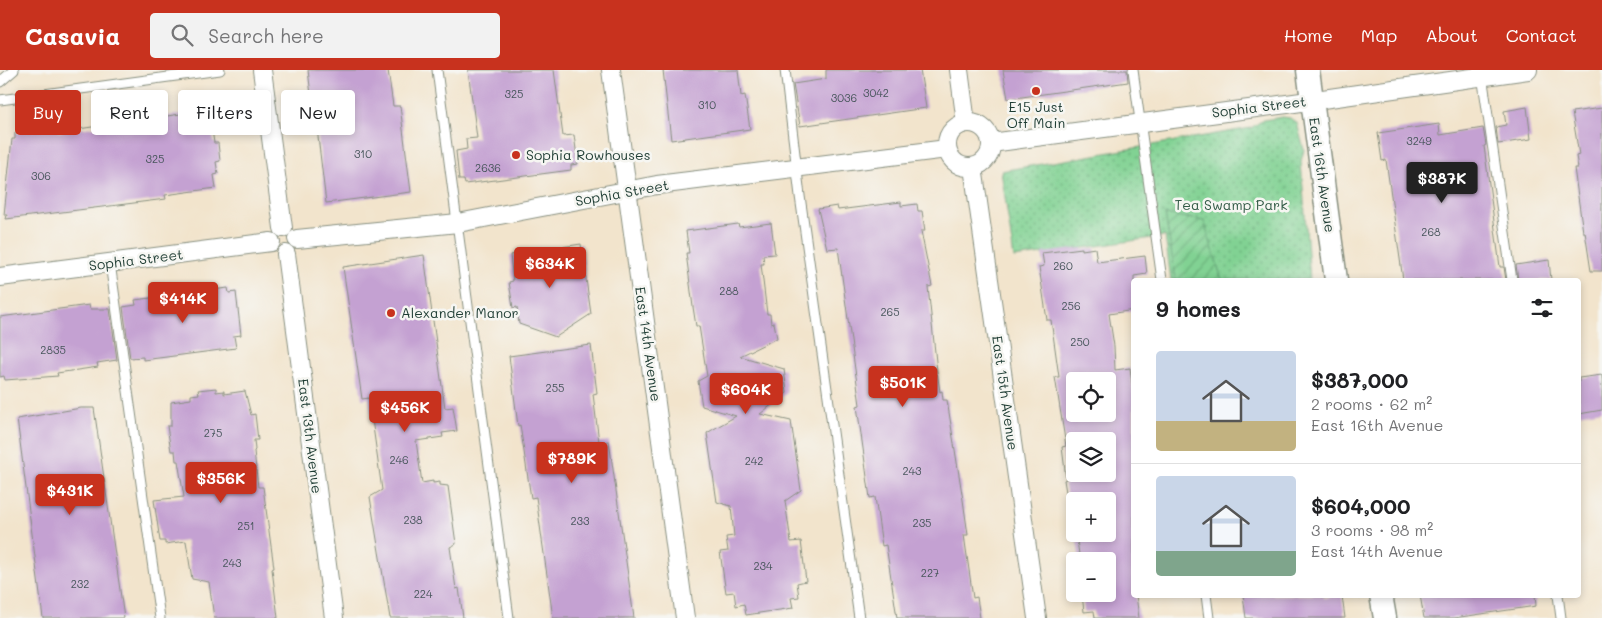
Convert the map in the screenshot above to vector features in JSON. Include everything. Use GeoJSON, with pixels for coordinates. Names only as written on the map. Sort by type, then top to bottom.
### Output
{"type":"FeatureCollection","features":[{"type":"Feature","properties":{"kind":"street"},"geometry":{"type":"LineString","coordinates":[[262,70],[294,250],[286,254],[274,250],[271,242],[273,234],[290,234]]}},
{"type":"Feature","properties":{"kind":"street","name":"East 14th Avenue"},"geometry":{"type":"LineString","coordinates":[[611,70],[685,618]]}},
{"type":"Feature","properties":{"kind":"street"},"geometry":{"type":"LineString","coordinates":[[959,70],[966,124]]}},
{"type":"Feature","properties":{"kind":"street","name":"East 16th Avenue"},"geometry":{"type":"LineString","coordinates":[[1308,70],[1336,278]]}},
{"type":"Feature","properties":{"kind":"street","name":"Sophia Street"},"geometry":{"type":"LineString","coordinates":[[991,143],[1312,100],[1481,73],[1528,70]]}},
{"type":"Feature","properties":{"kind":"street"},"geometry":{"type":"LineString","coordinates":[[966,124],[973,124],[985,130],[991,143],[991,149],[984,161],[973,167],[966,167],[954,161],[947,149],[947,142],[954,130],[966,124]]}},
{"type":"Feature","properties":{"kind":"street","name":"Sophia Street"},"geometry":{"type":"LineString","coordinates":[[290,234],[458,224],[657,185],[947,149]]}},
{"type":"Feature","properties":{"kind":"street","name":"East 15th Avenue"},"geometry":{"type":"LineString","coordinates":[[973,167],[1037,618]]}},
{"type":"Feature","properties":{"kind":"street","name":"Sophia Street"},"geometry":{"type":"LineString","coordinates":[[0,277],[271,242]]}},
{"type":"Feature","properties":{"kind":"street","name":"East 13th Avenue"},"geometry":{"type":"LineString","coordinates":[[286,254],[334,618]]}},
{"type":"Feature","properties":{"kind":"street"},"geometry":{"type":"LineString","coordinates":[[1382,598],[1385,618]]}},
{"type":"Feature","properties":{"kind":"lane"},"geometry":{"type":"LineString","coordinates":[[0,82],[14,70]]}},
{"type":"Feature","properties":{"kind":"lane"},"geometry":{"type":"LineString","coordinates":[[0,100],[220,70]]}},
{"type":"Feature","properties":{"kind":"lane"},"geometry":{"type":"LineString","coordinates":[[438,70],[509,618]]}},
{"type":"Feature","properties":{"kind":"lane"},"geometry":{"type":"LineString","coordinates":[[785,70],[859,618]]}},
{"type":"Feature","properties":{"kind":"lane"},"geometry":{"type":"LineString","coordinates":[[1133,70],[1162,278]]}},
{"type":"Feature","properties":{"kind":"lane"},"geometry":{"type":"LineString","coordinates":[[1481,73],[1512,278]]}},
{"type":"Feature","properties":{"kind":"lane"},"geometry":{"type":"LineString","coordinates":[[110,263],[160,618]]}},
{"type":"Feature","properties":{"kind":"lane"},"geometry":{"type":"LineString","coordinates":[[1206,598],[1209,618]]}},
{"type":"Feature","properties":{"kind":"lane"},"geometry":{"type":"LineString","coordinates":[[1558,598],[1561,618]]}},
{"type":"Feature","properties":{"kind":"green space","name":"Tea Swamp Park"},"geometry":{"type":"Polygon","coordinates":[[[1283,117],[1290,118],[1297,123],[1304,150],[1301,161],[1310,278],[1171,278],[1165,236],[1014,258],[1001,171],[1251,128],[1263,120],[1283,117]]]}},
{"type":"Feature","properties":{"kind":"green space"},"geometry":{"type":"Polygon","coordinates":[[[1165,214],[1204,221],[1221,278],[1176,278],[1165,214]]]}},
{"type":"Feature","properties":{"kind":"building"},"geometry":{"type":"Polygon","coordinates":[[[308,70],[388,70],[393,106],[400,106],[411,192],[326,203],[318,135],[355,135],[355,90],[310,90],[308,70]]]}},
{"type":"Feature","properties":{"kind":"building"},"geometry":{"type":"Polygon","coordinates":[[[468,70],[554,70],[563,136],[574,135],[578,164],[571,165],[571,170],[465,184],[464,180],[459,180],[456,151],[467,149],[466,139],[477,138],[468,70]]]}},
{"type":"Feature","properties":{"kind":"building"},"geometry":{"type":"Polygon","coordinates":[[[663,70],[738,70],[741,96],[745,95],[750,129],[671,140],[663,70]]]}},
{"type":"Feature","properties":{"kind":"building"},"geometry":{"type":"Polygon","coordinates":[[[826,70],[920,70],[926,108],[800,126],[793,84],[826,79],[826,70]]]}},
{"type":"Feature","properties":{"kind":"building","name":"E15 Just Off Main"},"geometry":{"type":"Polygon","coordinates":[[[1003,70],[1127,70],[1128,82],[1008,99],[1003,70]]]}},
{"type":"Feature","properties":{"kind":"building"},"geometry":{"type":"Polygon","coordinates":[[[1527,107],[1531,139],[1498,144],[1496,127],[1506,125],[1504,111],[1527,107]]]}},
{"type":"Feature","properties":{"kind":"building"},"geometry":{"type":"Polygon","coordinates":[[[1602,108],[1602,271],[1591,271],[1585,232],[1583,232],[1574,168],[1578,168],[1576,156],[1579,155],[1572,112],[1602,108]]]}},
{"type":"Feature","properties":{"kind":"building"},"geometry":{"type":"Polygon","coordinates":[[[178,114],[178,135],[213,135],[214,143],[218,143],[220,161],[216,162],[218,174],[214,175],[216,188],[165,195],[166,199],[6,219],[7,215],[4,215],[12,139],[15,139],[15,135],[81,135],[81,129],[91,127],[91,135],[168,135],[168,116],[178,114]]]}},
{"type":"Feature","properties":{"kind":"building"},"geometry":{"type":"Polygon","coordinates":[[[1439,124],[1440,135],[1483,128],[1500,267],[1504,267],[1506,278],[1403,278],[1386,160],[1382,161],[1378,133],[1439,124]]]}},
{"type":"Feature","properties":{"kind":"building"},"geometry":{"type":"Polygon","coordinates":[[[901,202],[901,206],[917,204],[918,211],[922,211],[925,231],[921,231],[932,286],[928,287],[937,371],[940,392],[942,391],[943,400],[947,400],[968,535],[964,535],[973,598],[977,597],[980,618],[897,618],[886,545],[882,546],[875,497],[870,498],[857,406],[860,405],[838,248],[827,249],[818,209],[837,206],[838,210],[901,202]]]}},
{"type":"Feature","properties":{"kind":"building"},"geometry":{"type":"Polygon","coordinates":[[[771,223],[775,254],[763,255],[764,264],[761,264],[767,314],[770,314],[771,324],[774,323],[777,338],[740,356],[784,369],[787,393],[760,414],[791,421],[801,490],[785,501],[791,542],[801,541],[806,581],[797,583],[799,597],[791,598],[793,608],[746,615],[744,604],[736,606],[734,592],[726,593],[720,552],[728,551],[726,537],[734,536],[731,506],[717,502],[707,433],[736,416],[702,406],[698,381],[707,376],[699,326],[696,326],[693,307],[686,253],[689,253],[686,231],[738,224],[739,227],[771,223]]]}},
{"type":"Feature","properties":{"kind":"building"},"geometry":{"type":"Polygon","coordinates":[[[581,244],[591,314],[556,337],[519,324],[517,307],[513,308],[509,282],[513,281],[510,255],[581,244]]]}},
{"type":"Feature","properties":{"kind":"building"},"geometry":{"type":"Polygon","coordinates":[[[1082,248],[1082,250],[1095,248],[1097,262],[1145,256],[1147,274],[1131,278],[1131,310],[1109,314],[1114,346],[1115,370],[1130,368],[1131,375],[1131,598],[1136,598],[1139,618],[1095,618],[1094,611],[1084,612],[1083,602],[1116,602],[1116,552],[1079,552],[1077,542],[1116,542],[1116,492],[1066,492],[1064,480],[1066,479],[1066,482],[1116,482],[1116,432],[1066,432],[1066,446],[1055,377],[1059,377],[1051,320],[1047,320],[1039,267],[1044,266],[1042,253],[1082,248]]]}},
{"type":"Feature","properties":{"kind":"building"},"geometry":{"type":"Polygon","coordinates":[[[424,255],[445,408],[453,407],[457,431],[442,433],[443,437],[416,441],[422,483],[433,481],[433,483],[440,482],[440,485],[448,486],[456,544],[450,547],[456,589],[459,588],[463,618],[390,618],[370,497],[382,490],[369,398],[362,399],[343,267],[424,255]]]}},
{"type":"Feature","properties":{"kind":"building"},"geometry":{"type":"Polygon","coordinates":[[[1549,260],[1551,278],[1518,278],[1516,265],[1549,260]]]}},
{"type":"Feature","properties":{"kind":"building"},"geometry":{"type":"Polygon","coordinates":[[[228,288],[229,293],[236,292],[241,335],[234,336],[236,348],[143,360],[143,357],[130,358],[123,307],[136,305],[135,300],[228,288]]]}},
{"type":"Feature","properties":{"kind":"building"},"geometry":{"type":"Polygon","coordinates":[[[89,305],[90,309],[110,309],[117,360],[97,363],[98,367],[57,373],[58,376],[5,380],[4,376],[0,377],[0,317],[89,305]]]}},
{"type":"Feature","properties":{"kind":"building"},"geometry":{"type":"Polygon","coordinates":[[[591,345],[597,393],[593,394],[599,442],[609,441],[634,618],[553,618],[536,497],[531,498],[520,425],[518,426],[509,356],[591,345]]]}},
{"type":"Feature","properties":{"kind":"building"},"geometry":{"type":"Polygon","coordinates":[[[1602,375],[1602,410],[1581,414],[1581,378],[1602,375]]]}},
{"type":"Feature","properties":{"kind":"building"},"geometry":{"type":"Polygon","coordinates":[[[216,388],[216,392],[224,391],[224,394],[245,391],[251,415],[255,414],[258,440],[254,440],[254,451],[258,487],[263,487],[274,568],[272,569],[278,618],[214,618],[209,582],[192,579],[186,541],[165,544],[165,541],[160,541],[154,500],[184,497],[178,461],[176,461],[175,451],[171,451],[167,426],[171,426],[171,402],[191,399],[191,395],[199,394],[198,390],[216,388]]]}},
{"type":"Feature","properties":{"kind":"building"},"geometry":{"type":"Polygon","coordinates":[[[81,408],[94,408],[124,618],[43,618],[17,419],[81,408]]]}},
{"type":"Feature","properties":{"kind":"building"},"geometry":{"type":"Polygon","coordinates":[[[1066,446],[1066,479],[1062,447],[1066,446]]]}},
{"type":"Feature","properties":{"kind":"building"},"geometry":{"type":"Polygon","coordinates":[[[1243,598],[1342,598],[1345,618],[1246,618],[1243,598]]]}},
{"type":"Feature","properties":{"kind":"building"},"geometry":{"type":"Polygon","coordinates":[[[1421,598],[1535,598],[1536,606],[1454,618],[1424,618],[1421,598]]]}},
{"type":"Feature","properties":{"kind":"place","name":"E15 Just Off Main"},"geometry":{"type":"Point","coordinates":[1036,91]}},
{"type":"Feature","properties":{"kind":"place","name":"Sophia Rowhouses"},"geometry":{"type":"Point","coordinates":[516,155]}},
{"type":"Feature","properties":{"kind":"place","name":"Alexander Manor"},"geometry":{"type":"Point","coordinates":[391,313]}}]}
